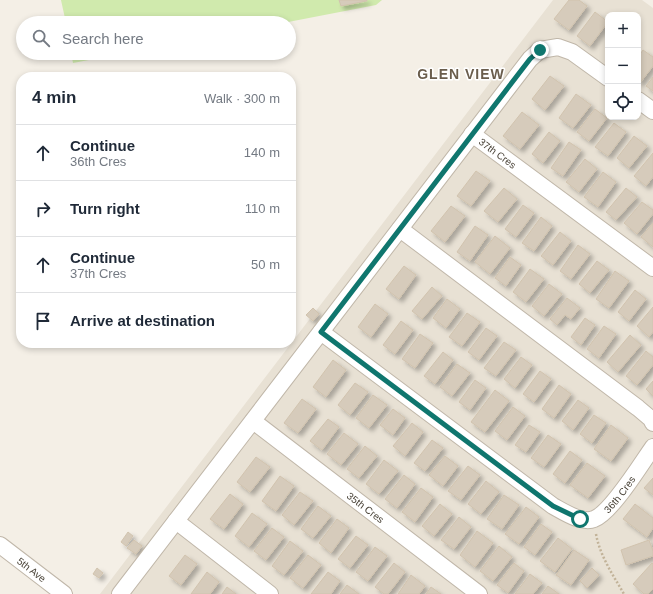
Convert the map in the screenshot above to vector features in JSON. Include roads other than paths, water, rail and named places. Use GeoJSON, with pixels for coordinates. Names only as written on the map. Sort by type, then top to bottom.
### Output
{"type":"FeatureCollection","features":[{"type":"Feature","properties":{"kind":"street","name":"37th Cres"},"geometry":{"type":"LineString","coordinates":[[605,76],[572,52],[558,47],[540,50],[530,59],[472,134],[653,268]]}},
{"type":"Feature","properties":{"kind":"street"},"geometry":{"type":"LineString","coordinates":[[641,102],[653,111]]}},
{"type":"Feature","properties":{"kind":"street"},"geometry":{"type":"LineString","coordinates":[[120,594],[472,134]]}},
{"type":"Feature","properties":{"kind":"street"},"geometry":{"type":"LineString","coordinates":[[400,229],[632,404],[651,419],[653,423]]}},
{"type":"Feature","properties":{"kind":"street","name":"36th Cres"},"geometry":{"type":"LineString","coordinates":[[321,332],[553,506],[580,519],[593,520],[608,510],[653,448]]}},
{"type":"Feature","properties":{"kind":"street","name":"35th Cres"},"geometry":{"type":"LineString","coordinates":[[253,421],[479,594]]}},
{"type":"Feature","properties":{"kind":"street"},"geometry":{"type":"LineString","coordinates":[[176,521],[270,594]]}},
{"type":"Feature","properties":{"kind":"street","name":"5th Ave"},"geometry":{"type":"LineString","coordinates":[[0,545],[64,594]]}},
{"type":"Feature","properties":{"kind":"district","name":"GLEN VIEW"},"geometry":{"type":"Point","coordinates":[461,74]}}]}
